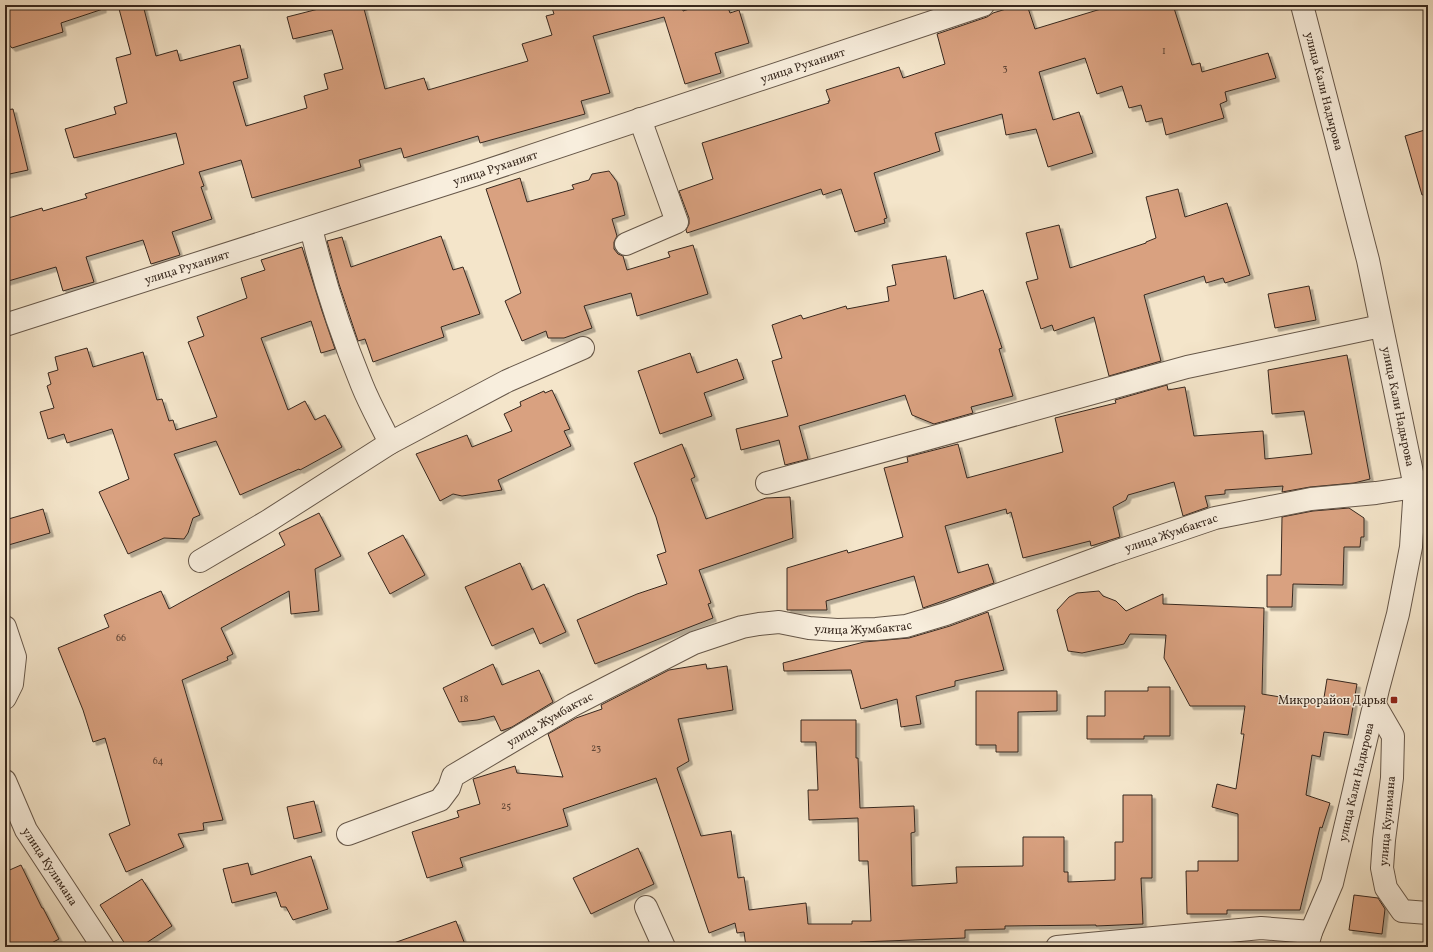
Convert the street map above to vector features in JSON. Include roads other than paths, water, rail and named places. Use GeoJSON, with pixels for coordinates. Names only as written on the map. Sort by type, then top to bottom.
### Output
{"type":"FeatureCollection","features":[{"type":"Feature","properties":{"kind":"street","name":"улица Руханият"},"geometry":{"type":"LineString","coordinates":[[5,325],[205,260],[311,228],[983,5]]}},
{"type":"Feature","properties":{"kind":"street","name":"улица Кали Надырова"},"geometry":{"type":"LineString","coordinates":[[1302,5],[1368,260],[1382,326],[1422,487],[1398,614],[1332,883],[1309,940]]}},
{"type":"Feature","properties":{"kind":"street"},"geometry":{"type":"LineString","coordinates":[[626,244],[677,222],[640,119]]}},
{"type":"Feature","properties":{"kind":"street"},"geometry":{"type":"LineString","coordinates":[[311,228],[318,258],[336,317],[363,386],[390,443]]}},
{"type":"Feature","properties":{"kind":"street"},"geometry":{"type":"LineString","coordinates":[[767,483],[1187,367],[1382,326]]}},
{"type":"Feature","properties":{"kind":"street"},"geometry":{"type":"LineString","coordinates":[[200,561],[268,522],[390,443],[507,381],[583,348]]}},
{"type":"Feature","properties":{"kind":"street","name":"улица Жумбактас"},"geometry":{"type":"LineString","coordinates":[[348,834],[440,800],[449,788],[453,776],[573,705],[694,643],[742,627],[779,622],[809,628],[837,630],[876,629],[906,626],[946,614],[1112,553],[1215,518],[1310,499],[1422,487]]}},
{"type":"Feature","properties":{"kind":"street"},"geometry":{"type":"LineString","coordinates":[[5,627],[15,657],[9,678],[12,684],[5,698]]}},
{"type":"Feature","properties":{"kind":"street","name":"улица Кулимана"},"geometry":{"type":"LineString","coordinates":[[1375,705],[1392,736],[1392,778],[1382,868],[1386,888],[1402,911],[1428,913]]}},
{"type":"Feature","properties":{"kind":"street","name":"улица Кулимана"},"geometry":{"type":"LineString","coordinates":[[5,781],[26,830],[103,947]]}},
{"type":"Feature","properties":{"kind":"street"},"geometry":{"type":"LineString","coordinates":[[646,907],[664,947]]}},
{"type":"Feature","properties":{"kind":"street"},"geometry":{"type":"LineString","coordinates":[[1057,947],[1261,928],[1309,940]]}},
{"type":"Feature","properties":{"kind":"place","name":"Микрорайон Дарья"},"geometry":{"type":"Point","coordinates":[1394,700]}}]}
